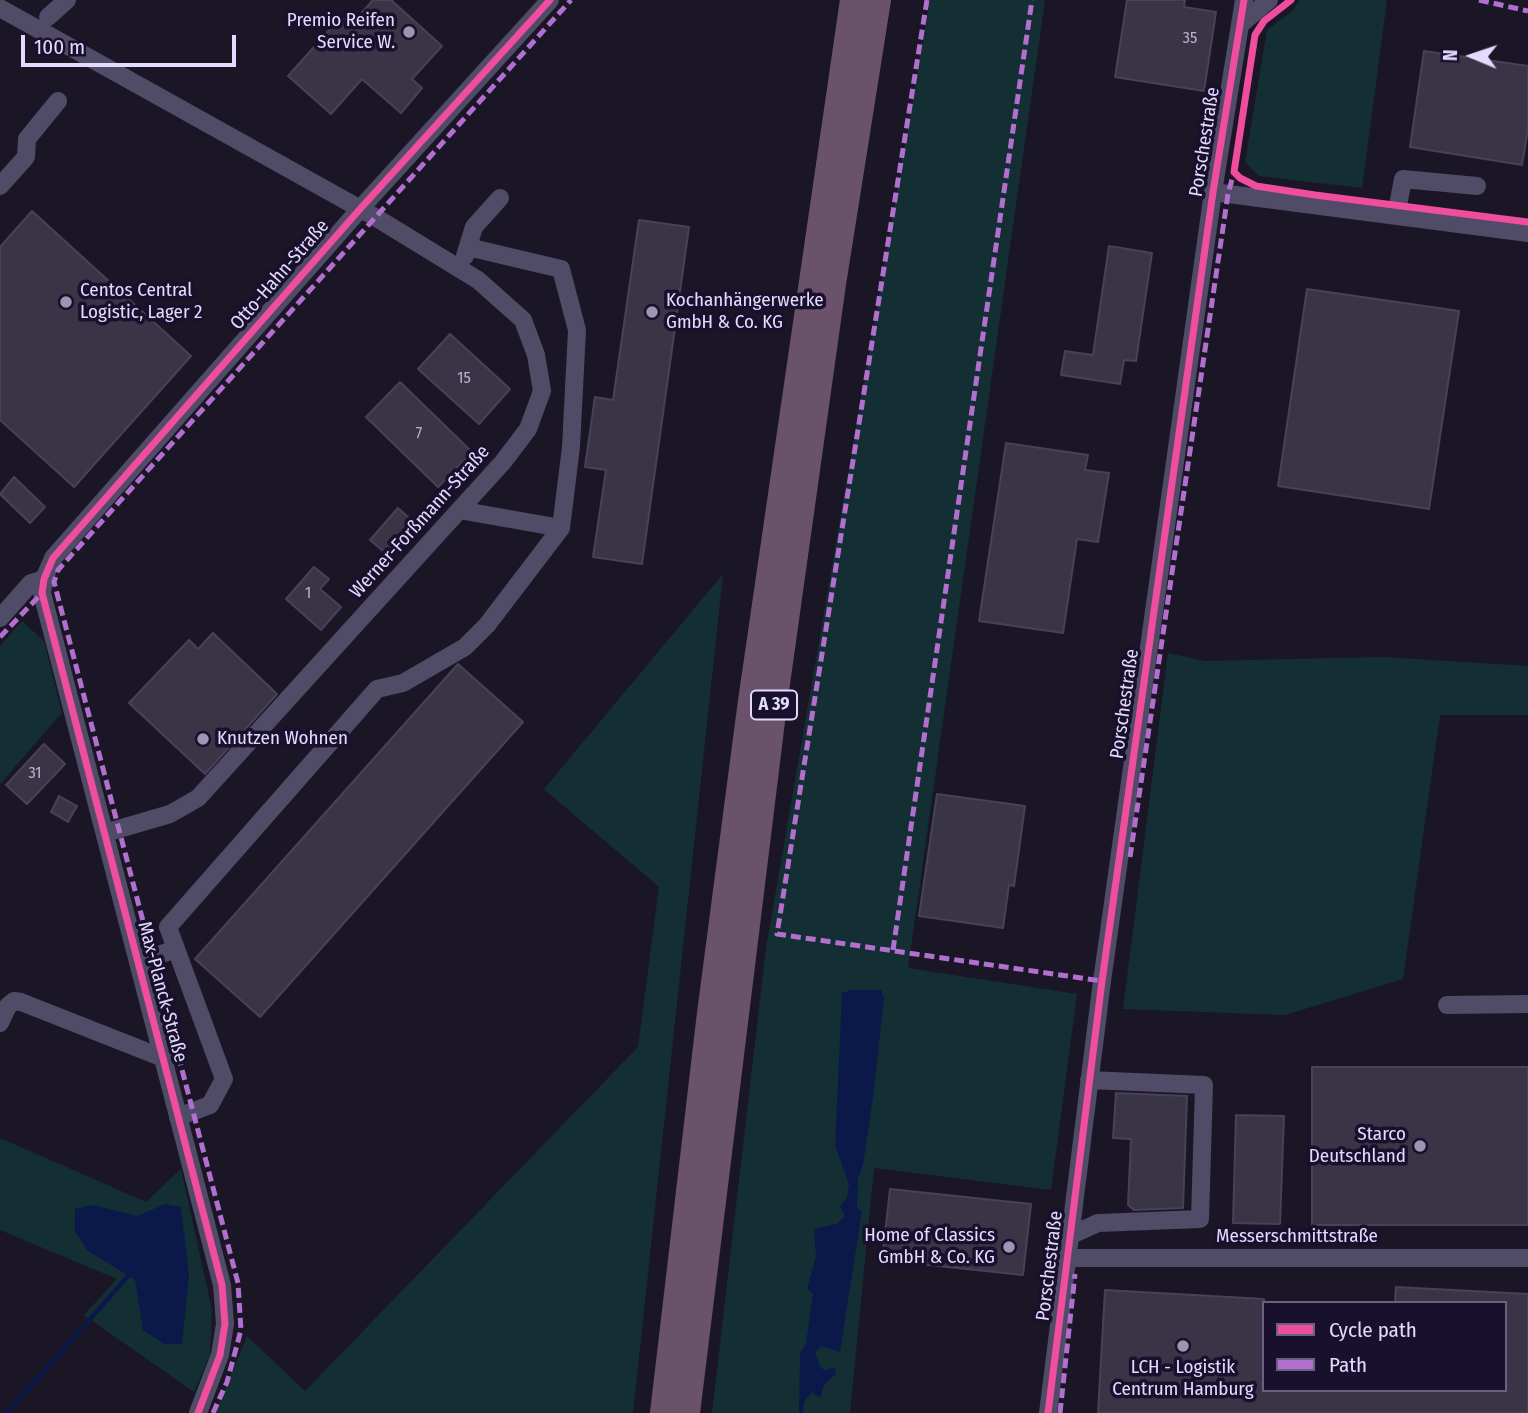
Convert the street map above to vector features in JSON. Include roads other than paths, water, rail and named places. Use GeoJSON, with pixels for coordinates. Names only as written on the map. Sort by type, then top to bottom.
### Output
{"type":"FeatureCollection","features":[{"type":"Feature","properties":{"kind":"highway","name":"A 39"},"geometry":{"type":"LineString","coordinates":[[663,1413],[697,1115],[751,701],[853,0]]}},
{"type":"Feature","properties":{"kind":"highway","name":"A 39"},"geometry":{"type":"LineString","coordinates":[[687,1413],[776,691],[835,271],[878,0]]}},
{"type":"Feature","properties":{"kind":"street"},"geometry":{"type":"LineString","coordinates":[[48,17],[67,0]]}},
{"type":"Feature","properties":{"kind":"street","name":"Otto-Hahn-Straße"},"geometry":{"type":"LineString","coordinates":[[0,618],[31,583],[44,579],[53,558],[360,209],[550,0]]}},
{"type":"Feature","properties":{"kind":"street","name":"Porschestraße"},"geometry":{"type":"LineString","coordinates":[[1048,1413],[1089,1080],[1213,192],[1244,0]]}},
{"type":"Feature","properties":{"kind":"street"},"geometry":{"type":"LineString","coordinates":[[1240,25],[1269,0]]}},
{"type":"Feature","properties":{"kind":"street","name":"Werner-Forßmann-Straße"},"geometry":{"type":"LineString","coordinates":[[0,8],[360,209],[478,280],[523,320],[537,355],[542,391],[528,429],[460,510],[198,799],[170,814],[105,833]]}},
{"type":"Feature","properties":{"kind":"street"},"geometry":{"type":"LineString","coordinates":[[0,186],[26,157],[27,139],[58,101]]}},
{"type":"Feature","properties":{"kind":"street"},"geometry":{"type":"LineString","coordinates":[[1396,216],[1403,179],[1477,186]]}},
{"type":"Feature","properties":{"kind":"street"},"geometry":{"type":"LineString","coordinates":[[1213,192],[1528,233]]}},
{"type":"Feature","properties":{"kind":"street"},"geometry":{"type":"LineString","coordinates":[[461,270],[474,227],[500,198]]}},
{"type":"Feature","properties":{"kind":"street"},"geometry":{"type":"LineString","coordinates":[[178,1117],[199,1112],[210,1105],[224,1079],[167,927],[377,689],[403,683],[465,647],[487,625],[561,527],[571,447],[577,330],[561,270],[468,247]]}},
{"type":"Feature","properties":{"kind":"street"},"geometry":{"type":"LineString","coordinates":[[460,510],[561,527]]}},
{"type":"Feature","properties":{"kind":"street","name":"Max-Planck-Straße"},"geometry":{"type":"LineString","coordinates":[[44,579],[42,593],[222,1285],[225,1324],[217,1364],[198,1413]]}},
{"type":"Feature","properties":{"kind":"street"},"geometry":{"type":"LineString","coordinates":[[138,961],[176,949]]}},
{"type":"Feature","properties":{"kind":"street"},"geometry":{"type":"LineString","coordinates":[[0,1023],[8,1006],[14,1001],[21,1002],[163,1058]]}},
{"type":"Feature","properties":{"kind":"street"},"geometry":{"type":"LineString","coordinates":[[1447,1005],[1528,1003]]}},
{"type":"Feature","properties":{"kind":"street"},"geometry":{"type":"LineString","coordinates":[[1069,1236],[1098,1223],[1200,1219],[1204,1085],[1089,1080]]}},
{"type":"Feature","properties":{"kind":"street","name":"Messerschmittstraße"},"geometry":{"type":"LineString","coordinates":[[1066,1258],[1528,1258]]}},
{"type":"Feature","properties":{"kind":"water"},"geometry":{"type":"Polygon","coordinates":[[[851,990],[881,990],[884,998],[873,1097],[863,1165],[858,1178],[857,1208],[862,1211],[840,1352],[821,1346],[815,1353],[821,1368],[825,1370],[835,1367],[836,1374],[824,1385],[820,1398],[812,1392],[804,1402],[803,1413],[799,1413],[800,1353],[806,1344],[813,1294],[807,1289],[816,1257],[814,1229],[837,1224],[845,1216],[840,1206],[847,1198],[849,1184],[835,1146],[842,993],[851,990]]]}},
{"type":"Feature","properties":{"kind":"water"},"geometry":{"type":"Polygon","coordinates":[[[165,1204],[181,1207],[189,1275],[182,1344],[164,1344],[143,1330],[135,1280],[87,1250],[75,1231],[75,1209],[93,1205],[137,1216],[165,1204]]]}},
{"type":"Feature","properties":{"kind":"waterway"},"geometry":{"type":"LineString","coordinates":[[7,1413],[128,1276]]}},
{"type":"Feature","properties":{"kind":"place","name":"Premio Reifen Service W."},"geometry":{"type":"Point","coordinates":[409,32]}},
{"type":"Feature","properties":{"kind":"place","name":"Centos Central Logistic, Lager 2"},"geometry":{"type":"Point","coordinates":[66,302]}},
{"type":"Feature","properties":{"kind":"place","name":"Kochanhängerwerke GmbH & Co. KG"},"geometry":{"type":"Point","coordinates":[652,312]}},
{"type":"Feature","properties":{"kind":"place","name":"Knutzen Wohnen"},"geometry":{"type":"Point","coordinates":[203,739]}},
{"type":"Feature","properties":{"kind":"place","name":"Starco Deutschland"},"geometry":{"type":"Point","coordinates":[1420,1146]}},
{"type":"Feature","properties":{"kind":"place","name":"Home of Classics GmbH & Co. KG"},"geometry":{"type":"Point","coordinates":[1009,1247]}},
{"type":"Feature","properties":{"kind":"place","name":"LCH - Logistik Centrum Hamburg"},"geometry":{"type":"Point","coordinates":[1183,1346]}}]}
